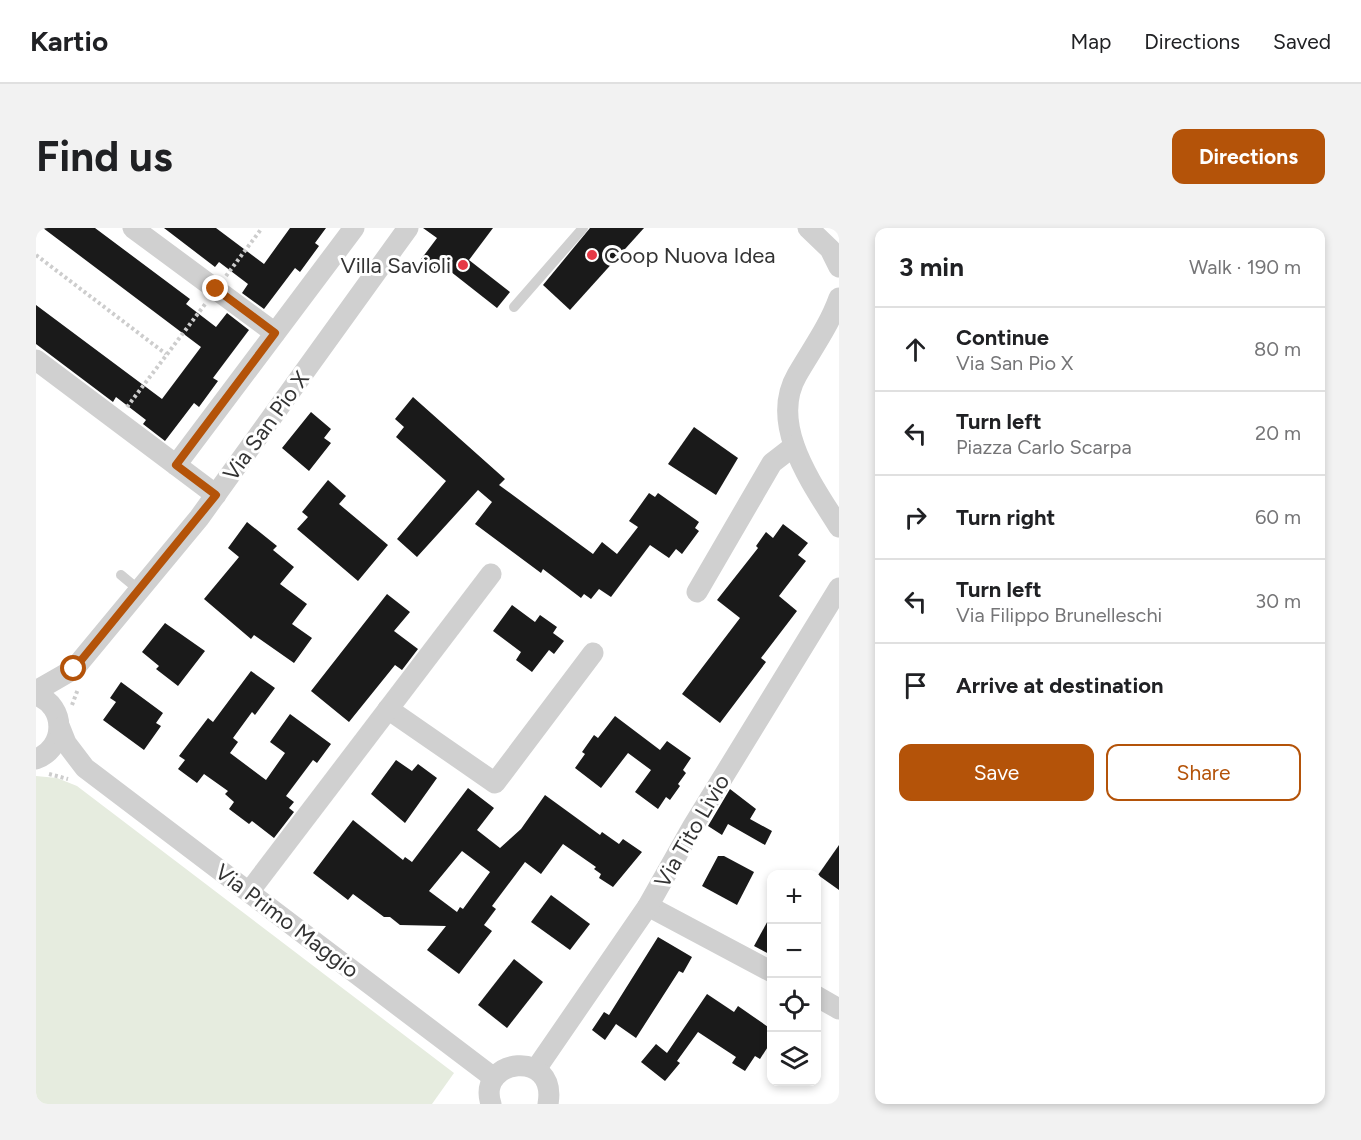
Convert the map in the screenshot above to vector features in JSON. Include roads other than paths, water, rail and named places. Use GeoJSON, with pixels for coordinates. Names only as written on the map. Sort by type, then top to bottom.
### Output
{"type":"FeatureCollection","features":[{"type":"Feature","properties":{"kind":"street"},"geometry":{"type":"LineString","coordinates":[[133,228],[275,333]]}},
{"type":"Feature","properties":{"kind":"street"},"geometry":{"type":"LineString","coordinates":[[176,465],[354,228]]}},
{"type":"Feature","properties":{"kind":"street","name":"Via San Pio X"},"geometry":{"type":"LineString","coordinates":[[36,693],[70,674],[216,495],[408,228]]}},
{"type":"Feature","properties":{"kind":"street"},"geometry":{"type":"LineString","coordinates":[[808,228],[830,249],[839,267]]}},
{"type":"Feature","properties":{"kind":"street"},"geometry":{"type":"LineString","coordinates":[[839,298],[832,318],[796,377],[788,399],[789,424],[794,446],[813,485],[839,527]]}},
{"type":"Feature","properties":{"kind":"street"},"geometry":{"type":"LineString","coordinates":[[36,360],[216,495]]}},
{"type":"Feature","properties":{"kind":"street"},"geometry":{"type":"LineString","coordinates":[[697,592],[772,463],[794,446]]}},
{"type":"Feature","properties":{"kind":"street"},"geometry":{"type":"LineString","coordinates":[[249,892],[491,574]]}},
{"type":"Feature","properties":{"kind":"street","name":"Via Tito Livio"},"geometry":{"type":"LineString","coordinates":[[536,1069],[648,906],[693,826],[839,588]]}},
{"type":"Feature","properties":{"kind":"street"},"geometry":{"type":"LineString","coordinates":[[388,709],[495,783],[593,653]]}},
{"type":"Feature","properties":{"kind":"street","name":"Via San Pio X"},"geometry":{"type":"LineString","coordinates":[[60,725],[70,674]]}},
{"type":"Feature","properties":{"kind":"street","name":"Via Primo Maggio"},"geometry":{"type":"LineString","coordinates":[[36,693],[49,702],[66,743],[80,764],[494,1078]]}},
{"type":"Feature","properties":{"kind":"street","name":"Via Primo Maggio"},"geometry":{"type":"LineString","coordinates":[[37,759],[54,746],[60,725]]}},
{"type":"Feature","properties":{"kind":"street","name":"Via Primo Maggio"},"geometry":{"type":"LineString","coordinates":[[37,759],[80,764]]}},
{"type":"Feature","properties":{"kind":"street"},"geometry":{"type":"LineString","coordinates":[[648,906],[767,970]]}},
{"type":"Feature","properties":{"kind":"street"},"geometry":{"type":"LineString","coordinates":[[821,999],[839,1009]]}},
{"type":"Feature","properties":{"kind":"street"},"geometry":{"type":"LineString","coordinates":[[490,1104],[489,1088],[494,1078],[511,1065],[526,1065],[536,1069],[548,1083],[548,1104]]}},
{"type":"Feature","properties":{"kind":"lane"},"geometry":{"type":"LineString","coordinates":[[514,307],[583,228]]}},
{"type":"Feature","properties":{"kind":"lane"},"geometry":{"type":"LineString","coordinates":[[121,575],[139,590]]}},
{"type":"Feature","properties":{"kind":"place","name":"Coop Nuova Idea"},"geometry":{"type":"Point","coordinates":[592,255]}},
{"type":"Feature","properties":{"kind":"place","name":"Villa Savioli"},"geometry":{"type":"Point","coordinates":[463,265]}}]}
